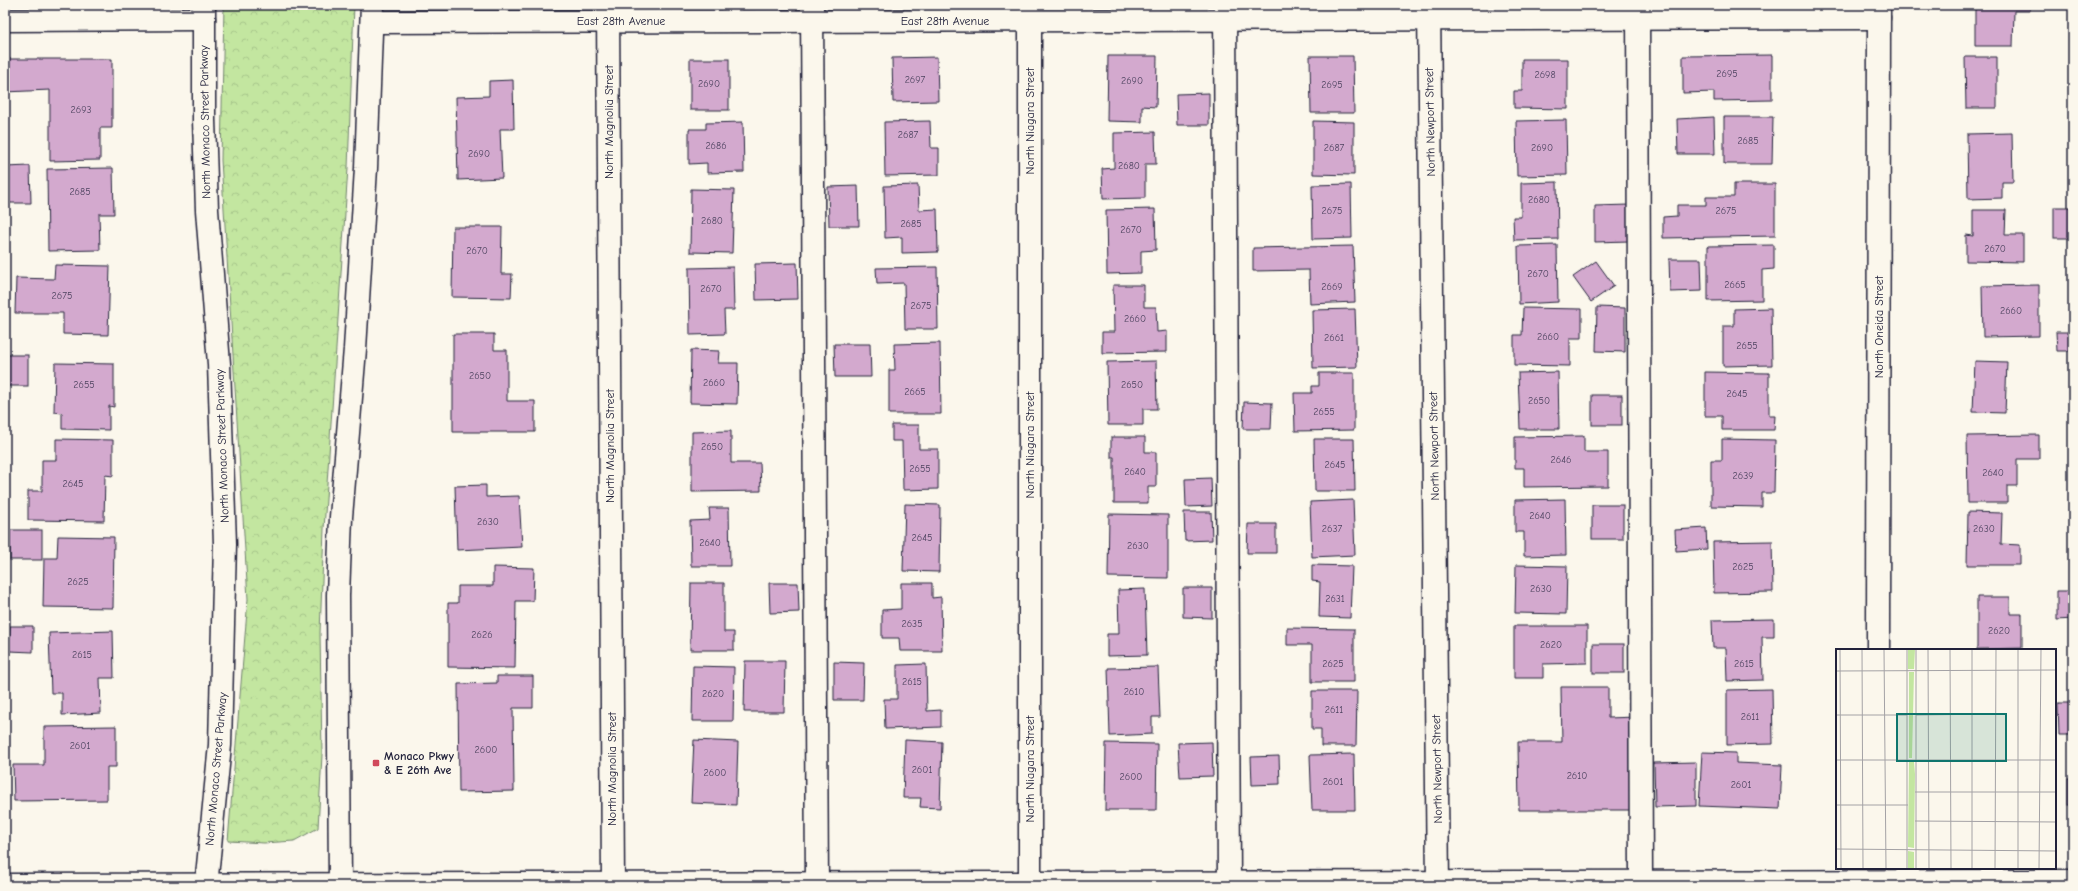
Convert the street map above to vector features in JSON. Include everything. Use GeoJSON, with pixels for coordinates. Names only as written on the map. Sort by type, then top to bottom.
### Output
{"type":"FeatureCollection","features":[{"type":"Feature","properties":{"kind":"street","name":"East 28th Avenue"},"geometry":{"type":"LineString","coordinates":[[372,14],[1879,11]]}},
{"type":"Feature","properties":{"kind":"street","name":"North Oneida Street"},"geometry":{"type":"LineString","coordinates":[[1878,649],[1879,11]]}},
{"type":"Feature","properties":{"kind":"street"},"geometry":{"type":"LineString","coordinates":[[5,20],[204,12]]}},
{"type":"Feature","properties":{"kind":"street","name":"North Monaco Street Parkway"},"geometry":{"type":"LineString","coordinates":[[204,12],[204,120],[207,210],[219,364],[225,544],[220,745],[206,885]]}},
{"type":"Feature","properties":{"kind":"street"},"geometry":{"type":"LineString","coordinates":[[1225,12],[1229,884]]}},
{"type":"Feature","properties":{"kind":"street","name":"North Newport Street"},"geometry":{"type":"LineString","coordinates":[[1429,12],[1438,884]]}},
{"type":"Feature","properties":{"kind":"street"},"geometry":{"type":"LineString","coordinates":[[1638,12],[1641,884]]}},
{"type":"Feature","properties":{"kind":"street","name":"North Magnolia Street"},"geometry":{"type":"LineString","coordinates":[[608,13],[613,885]]}},
{"type":"Feature","properties":{"kind":"street"},"geometry":{"type":"LineString","coordinates":[[812,13],[817,884]]}},
{"type":"Feature","properties":{"kind":"street","name":"North Niagara Street"},"geometry":{"type":"LineString","coordinates":[[1030,13],[1030,884]]}},
{"type":"Feature","properties":{"kind":"street"},"geometry":{"type":"LineString","coordinates":[[340,885],[338,596],[341,517],[366,168],[372,14]]}},
{"type":"Feature","properties":{"kind":"street"},"geometry":{"type":"LineString","coordinates":[[5,885],[1641,884],[1875,878],[2073,881]]}},
{"type":"Feature","properties":{"kind":"green space"},"geometry":{"type":"Polygon","coordinates":[[[224,5],[354,5],[348,168],[324,529],[320,633],[322,755],[318,828],[294,841],[264,843],[228,841],[248,599],[221,160],[224,5]]]}},
{"type":"Feature","properties":{"kind":"building"},"geometry":{"type":"Polygon","coordinates":[[[1975,5],[2030,5],[2030,11],[2014,11],[2013,46],[1975,46],[1975,5]]]}},
{"type":"Feature","properties":{"kind":"building"},"geometry":{"type":"Polygon","coordinates":[[[1772,55],[1772,100],[1714,101],[1714,92],[1683,93],[1683,56],[1772,55]]]}},
{"type":"Feature","properties":{"kind":"building"},"geometry":{"type":"Polygon","coordinates":[[[1108,56],[1157,56],[1156,107],[1142,106],[1142,122],[1107,121],[1108,56]]]}},
{"type":"Feature","properties":{"kind":"building"},"geometry":{"type":"Polygon","coordinates":[[[1310,56],[1353,56],[1354,113],[1311,113],[1310,56]]]}},
{"type":"Feature","properties":{"kind":"building"},"geometry":{"type":"Polygon","coordinates":[[[937,57],[938,101],[893,102],[892,58],[937,57]]]}},
{"type":"Feature","properties":{"kind":"building"},"geometry":{"type":"Polygon","coordinates":[[[1965,57],[1997,57],[1997,108],[1966,108],[1965,57]]]}},
{"type":"Feature","properties":{"kind":"building"},"geometry":{"type":"Polygon","coordinates":[[[5,59],[112,59],[112,128],[100,128],[100,160],[50,161],[50,90],[5,92],[5,59]]]}},
{"type":"Feature","properties":{"kind":"building"},"geometry":{"type":"Polygon","coordinates":[[[690,59],[729,59],[729,110],[690,110],[690,59]]]}},
{"type":"Feature","properties":{"kind":"building"},"geometry":{"type":"Polygon","coordinates":[[[1522,59],[1568,59],[1568,109],[1514,108],[1514,91],[1522,91],[1522,59]]]}},
{"type":"Feature","properties":{"kind":"building"},"geometry":{"type":"Polygon","coordinates":[[[513,80],[514,129],[500,129],[502,178],[458,180],[456,97],[489,96],[489,81],[513,80]]]}},
{"type":"Feature","properties":{"kind":"building"},"geometry":{"type":"Polygon","coordinates":[[[1209,93],[1209,125],[1177,125],[1176,94],[1209,93]]]}},
{"type":"Feature","properties":{"kind":"building"},"geometry":{"type":"Polygon","coordinates":[[[1714,117],[1715,154],[1678,154],[1677,119],[1714,117]]]}},
{"type":"Feature","properties":{"kind":"building"},"geometry":{"type":"Polygon","coordinates":[[[1724,117],[1773,117],[1772,164],[1724,164],[1724,117]]]}},
{"type":"Feature","properties":{"kind":"building"},"geometry":{"type":"Polygon","coordinates":[[[1566,120],[1567,175],[1517,176],[1516,121],[1566,120]]]}},
{"type":"Feature","properties":{"kind":"building"},"geometry":{"type":"Polygon","coordinates":[[[930,121],[931,148],[939,148],[939,175],[885,176],[884,122],[930,121]]]}},
{"type":"Feature","properties":{"kind":"building"},"geometry":{"type":"Polygon","coordinates":[[[1313,121],[1354,122],[1354,175],[1313,174],[1313,121]]]}},
{"type":"Feature","properties":{"kind":"building"},"geometry":{"type":"Polygon","coordinates":[[[743,122],[744,172],[707,173],[707,163],[689,164],[689,129],[706,129],[706,123],[743,122]]]}},
{"type":"Feature","properties":{"kind":"building"},"geometry":{"type":"Polygon","coordinates":[[[1155,132],[1156,164],[1145,164],[1145,198],[1103,199],[1102,169],[1114,168],[1114,133],[1155,132]]]}},
{"type":"Feature","properties":{"kind":"building"},"geometry":{"type":"Polygon","coordinates":[[[2012,133],[2013,182],[2002,182],[2002,198],[1968,199],[1967,134],[2012,133]]]}},
{"type":"Feature","properties":{"kind":"building"},"geometry":{"type":"Polygon","coordinates":[[[30,166],[31,203],[5,203],[5,167],[30,166]]]}},
{"type":"Feature","properties":{"kind":"building"},"geometry":{"type":"Polygon","coordinates":[[[113,168],[114,214],[99,214],[100,250],[48,251],[47,169],[113,168]]]}},
{"type":"Feature","properties":{"kind":"building"},"geometry":{"type":"Polygon","coordinates":[[[1557,182],[1558,239],[1514,240],[1513,217],[1521,217],[1521,183],[1557,182]]]}},
{"type":"Feature","properties":{"kind":"building"},"geometry":{"type":"Polygon","coordinates":[[[1351,184],[1352,238],[1313,239],[1312,185],[1351,184]]]}},
{"type":"Feature","properties":{"kind":"building"},"geometry":{"type":"Polygon","coordinates":[[[1734,184],[1775,184],[1775,236],[1663,238],[1663,217],[1677,216],[1677,205],[1706,205],[1706,197],[1734,197],[1734,184]]]}},
{"type":"Feature","properties":{"kind":"building"},"geometry":{"type":"Polygon","coordinates":[[[918,185],[919,210],[937,209],[938,252],[902,253],[902,237],[885,238],[884,186],[918,185]]]}},
{"type":"Feature","properties":{"kind":"building"},"geometry":{"type":"Polygon","coordinates":[[[858,186],[859,226],[829,226],[828,187],[858,186]]]}},
{"type":"Feature","properties":{"kind":"building"},"geometry":{"type":"Polygon","coordinates":[[[691,189],[734,190],[732,253],[690,252],[691,189]]]}},
{"type":"Feature","properties":{"kind":"building"},"geometry":{"type":"Polygon","coordinates":[[[1629,205],[1629,241],[1595,242],[1595,206],[1629,205]]]}},
{"type":"Feature","properties":{"kind":"building"},"geometry":{"type":"Polygon","coordinates":[[[2054,207],[2073,207],[2073,238],[2054,238],[2054,207]]]}},
{"type":"Feature","properties":{"kind":"building"},"geometry":{"type":"Polygon","coordinates":[[[1155,209],[1156,250],[1141,251],[1141,273],[1107,274],[1106,210],[1155,209]]]}},
{"type":"Feature","properties":{"kind":"building"},"geometry":{"type":"Polygon","coordinates":[[[1973,210],[2006,210],[2005,235],[2023,235],[2023,262],[1966,261],[1966,235],[1973,236],[1973,210]]]}},
{"type":"Feature","properties":{"kind":"building"},"geometry":{"type":"Polygon","coordinates":[[[453,227],[502,227],[501,274],[512,274],[511,298],[452,297],[453,227]]]}},
{"type":"Feature","properties":{"kind":"building"},"geometry":{"type":"Polygon","coordinates":[[[1557,245],[1558,302],[1519,304],[1518,246],[1557,245]]]}},
{"type":"Feature","properties":{"kind":"building"},"geometry":{"type":"Polygon","coordinates":[[[1774,245],[1774,269],[1762,270],[1762,300],[1708,301],[1708,246],[1774,245]]]}},
{"type":"Feature","properties":{"kind":"building"},"geometry":{"type":"Polygon","coordinates":[[[1353,246],[1355,302],[1310,304],[1309,270],[1253,271],[1253,248],[1353,246]]]}},
{"type":"Feature","properties":{"kind":"building"},"geometry":{"type":"Polygon","coordinates":[[[1669,259],[1701,259],[1702,291],[1670,292],[1669,259]]]}},
{"type":"Feature","properties":{"kind":"building"},"geometry":{"type":"Polygon","coordinates":[[[1596,261],[1614,286],[1591,302],[1573,277],[1596,261]]]}},
{"type":"Feature","properties":{"kind":"building"},"geometry":{"type":"Polygon","coordinates":[[[797,263],[798,299],[756,300],[755,264],[797,263]]]}},
{"type":"Feature","properties":{"kind":"building"},"geometry":{"type":"Polygon","coordinates":[[[55,265],[110,266],[108,335],[63,334],[63,313],[15,313],[16,278],[54,279],[55,265]]]}},
{"type":"Feature","properties":{"kind":"building"},"geometry":{"type":"Polygon","coordinates":[[[733,267],[734,310],[724,310],[725,334],[690,335],[689,268],[733,267]]]}},
{"type":"Feature","properties":{"kind":"building"},"geometry":{"type":"Polygon","coordinates":[[[937,267],[938,329],[905,329],[904,283],[877,284],[876,268],[937,267]]]}},
{"type":"Feature","properties":{"kind":"building"},"geometry":{"type":"Polygon","coordinates":[[[1113,285],[1144,285],[1144,307],[1156,307],[1157,332],[1167,331],[1167,352],[1102,353],[1102,332],[1114,332],[1113,285]]]}},
{"type":"Feature","properties":{"kind":"building"},"geometry":{"type":"Polygon","coordinates":[[[2039,285],[2039,336],[1983,337],[1982,286],[2039,285]]]}},
{"type":"Feature","properties":{"kind":"building"},"geometry":{"type":"Polygon","coordinates":[[[1597,307],[1625,308],[1625,352],[1596,351],[1597,307]]]}},
{"type":"Feature","properties":{"kind":"building"},"geometry":{"type":"Polygon","coordinates":[[[1523,308],[1582,309],[1582,338],[1570,338],[1570,366],[1514,365],[1514,335],[1522,335],[1523,308]]]}},
{"type":"Feature","properties":{"kind":"building"},"geometry":{"type":"Polygon","coordinates":[[[1771,308],[1772,365],[1723,366],[1723,326],[1734,326],[1734,309],[1771,308]]]}},
{"type":"Feature","properties":{"kind":"building"},"geometry":{"type":"Polygon","coordinates":[[[1355,309],[1357,367],[1313,368],[1312,310],[1355,309]]]}},
{"type":"Feature","properties":{"kind":"building"},"geometry":{"type":"Polygon","coordinates":[[[2056,332],[2073,332],[2073,351],[2057,351],[2056,332]]]}},
{"type":"Feature","properties":{"kind":"building"},"geometry":{"type":"Polygon","coordinates":[[[453,334],[494,334],[494,350],[507,350],[507,401],[535,401],[535,432],[453,432],[453,334]]]}},
{"type":"Feature","properties":{"kind":"building"},"geometry":{"type":"Polygon","coordinates":[[[940,343],[941,414],[889,414],[889,370],[895,370],[894,344],[940,343]]]}},
{"type":"Feature","properties":{"kind":"building"},"geometry":{"type":"Polygon","coordinates":[[[834,344],[870,344],[871,377],[835,377],[834,344]]]}},
{"type":"Feature","properties":{"kind":"building"},"geometry":{"type":"Polygon","coordinates":[[[691,350],[719,351],[718,363],[738,363],[737,404],[690,403],[691,350]]]}},
{"type":"Feature","properties":{"kind":"building"},"geometry":{"type":"Polygon","coordinates":[[[5,355],[28,355],[28,386],[5,386],[5,355]]]}},
{"type":"Feature","properties":{"kind":"building"},"geometry":{"type":"Polygon","coordinates":[[[1156,361],[1157,409],[1143,409],[1143,425],[1108,425],[1107,362],[1156,361]]]}},
{"type":"Feature","properties":{"kind":"building"},"geometry":{"type":"Polygon","coordinates":[[[1975,361],[2007,362],[2005,413],[1973,412],[1975,361]]]}},
{"type":"Feature","properties":{"kind":"building"},"geometry":{"type":"Polygon","coordinates":[[[55,363],[114,364],[114,407],[109,406],[109,430],[62,429],[62,413],[54,412],[55,363]]]}},
{"type":"Feature","properties":{"kind":"building"},"geometry":{"type":"Polygon","coordinates":[[[1558,372],[1559,429],[1520,429],[1518,373],[1558,372]]]}},
{"type":"Feature","properties":{"kind":"building"},"geometry":{"type":"Polygon","coordinates":[[[1705,372],[1769,373],[1769,416],[1775,416],[1774,430],[1722,430],[1722,416],[1705,416],[1705,372]]]}},
{"type":"Feature","properties":{"kind":"building"},"geometry":{"type":"Polygon","coordinates":[[[1319,373],[1354,373],[1354,430],[1295,431],[1294,393],[1312,393],[1312,386],[1319,386],[1319,373]]]}},
{"type":"Feature","properties":{"kind":"building"},"geometry":{"type":"Polygon","coordinates":[[[1592,395],[1622,395],[1622,425],[1592,425],[1592,395]]]}},
{"type":"Feature","properties":{"kind":"building"},"geometry":{"type":"Polygon","coordinates":[[[1244,402],[1272,403],[1271,429],[1243,429],[1244,402]]]}},
{"type":"Feature","properties":{"kind":"building"},"geometry":{"type":"Polygon","coordinates":[[[892,425],[919,425],[919,449],[938,449],[938,489],[903,490],[902,441],[892,441],[892,425]]]}},
{"type":"Feature","properties":{"kind":"building"},"geometry":{"type":"Polygon","coordinates":[[[731,431],[731,463],[760,463],[761,491],[692,492],[692,432],[731,431]]]}},
{"type":"Feature","properties":{"kind":"building"},"geometry":{"type":"Polygon","coordinates":[[[2039,435],[2039,459],[2017,459],[2017,486],[2007,486],[2007,503],[1968,503],[1967,436],[2039,435]]]}},
{"type":"Feature","properties":{"kind":"building"},"geometry":{"type":"Polygon","coordinates":[[[1584,436],[1584,452],[1608,452],[1608,486],[1524,487],[1524,468],[1515,468],[1515,437],[1584,436]]]}},
{"type":"Feature","properties":{"kind":"building"},"geometry":{"type":"Polygon","coordinates":[[[1111,437],[1145,437],[1145,452],[1156,452],[1156,487],[1148,487],[1148,503],[1114,503],[1114,457],[1111,457],[1111,437]]]}},
{"type":"Feature","properties":{"kind":"building"},"geometry":{"type":"Polygon","coordinates":[[[56,439],[113,440],[113,476],[105,475],[104,521],[28,520],[28,491],[42,491],[42,460],[56,460],[56,439]]]}},
{"type":"Feature","properties":{"kind":"building"},"geometry":{"type":"Polygon","coordinates":[[[1314,439],[1354,439],[1355,491],[1315,491],[1314,439]]]}},
{"type":"Feature","properties":{"kind":"building"},"geometry":{"type":"Polygon","coordinates":[[[1722,439],[1775,440],[1774,493],[1762,493],[1762,507],[1711,506],[1711,460],[1722,460],[1722,439]]]}},
{"type":"Feature","properties":{"kind":"building"},"geometry":{"type":"Polygon","coordinates":[[[1211,478],[1212,506],[1186,507],[1185,479],[1211,478]]]}},
{"type":"Feature","properties":{"kind":"building"},"geometry":{"type":"Polygon","coordinates":[[[486,485],[486,497],[519,496],[522,547],[457,550],[455,486],[486,485]]]}},
{"type":"Feature","properties":{"kind":"building"},"geometry":{"type":"Polygon","coordinates":[[[1565,499],[1566,555],[1524,556],[1524,532],[1515,532],[1515,500],[1565,499]]]}},
{"type":"Feature","properties":{"kind":"building"},"geometry":{"type":"Polygon","coordinates":[[[1353,500],[1355,555],[1312,557],[1310,502],[1353,500]]]}},
{"type":"Feature","properties":{"kind":"building"},"geometry":{"type":"Polygon","coordinates":[[[905,504],[940,505],[939,572],[903,571],[905,504]]]}},
{"type":"Feature","properties":{"kind":"building"},"geometry":{"type":"Polygon","coordinates":[[[1592,505],[1623,505],[1623,539],[1592,539],[1592,505]]]}},
{"type":"Feature","properties":{"kind":"building"},"geometry":{"type":"Polygon","coordinates":[[[709,508],[729,508],[730,566],[691,566],[690,521],[710,520],[709,508]]]}},
{"type":"Feature","properties":{"kind":"building"},"geometry":{"type":"Polygon","coordinates":[[[1184,512],[1211,512],[1212,540],[1185,541],[1184,512]]]}},
{"type":"Feature","properties":{"kind":"building"},"geometry":{"type":"Polygon","coordinates":[[[1968,512],[2002,513],[2001,544],[2020,545],[2020,565],[1967,565],[1968,512]]]}},
{"type":"Feature","properties":{"kind":"building"},"geometry":{"type":"Polygon","coordinates":[[[1109,514],[1168,515],[1168,578],[1108,577],[1109,514]]]}},
{"type":"Feature","properties":{"kind":"building"},"geometry":{"type":"Polygon","coordinates":[[[1248,524],[1276,524],[1276,553],[1247,553],[1248,524]]]}},
{"type":"Feature","properties":{"kind":"building"},"geometry":{"type":"Polygon","coordinates":[[[1706,528],[1707,549],[1676,551],[1675,530],[1706,528]]]}},
{"type":"Feature","properties":{"kind":"building"},"geometry":{"type":"Polygon","coordinates":[[[10,530],[42,530],[42,560],[10,560],[10,530]]]}},
{"type":"Feature","properties":{"kind":"building"},"geometry":{"type":"Polygon","coordinates":[[[58,536],[114,537],[113,608],[43,607],[44,558],[57,558],[58,536]]]}},
{"type":"Feature","properties":{"kind":"building"},"geometry":{"type":"Polygon","coordinates":[[[1772,541],[1773,592],[1714,593],[1713,542],[1772,541]]]}},
{"type":"Feature","properties":{"kind":"building"},"geometry":{"type":"Polygon","coordinates":[[[1312,565],[1352,566],[1350,618],[1319,617],[1320,582],[1312,581],[1312,565]]]}},
{"type":"Feature","properties":{"kind":"building"},"geometry":{"type":"Polygon","coordinates":[[[1516,565],[1567,566],[1566,614],[1515,613],[1516,565]]]}},
{"type":"Feature","properties":{"kind":"building"},"geometry":{"type":"Polygon","coordinates":[[[493,567],[534,568],[533,601],[516,601],[515,668],[448,667],[448,603],[458,603],[458,586],[493,586],[493,567]]]}},
{"type":"Feature","properties":{"kind":"building"},"geometry":{"type":"Polygon","coordinates":[[[691,583],[724,583],[724,632],[734,632],[734,650],[690,650],[691,583]]]}},
{"type":"Feature","properties":{"kind":"building"},"geometry":{"type":"Polygon","coordinates":[[[769,583],[798,583],[799,612],[770,613],[769,583]]]}},
{"type":"Feature","properties":{"kind":"building"},"geometry":{"type":"Polygon","coordinates":[[[901,583],[932,583],[932,598],[941,597],[942,651],[900,651],[899,638],[882,638],[882,610],[901,609],[901,583]]]}},
{"type":"Feature","properties":{"kind":"building"},"geometry":{"type":"Polygon","coordinates":[[[1183,588],[1212,588],[1212,618],[1183,617],[1183,588]]]}},
{"type":"Feature","properties":{"kind":"building"},"geometry":{"type":"Polygon","coordinates":[[[1145,589],[1147,655],[1107,656],[1107,634],[1119,634],[1118,590],[1145,589]]]}},
{"type":"Feature","properties":{"kind":"building"},"geometry":{"type":"Polygon","coordinates":[[[2057,591],[2073,591],[2073,619],[2057,620],[2057,591]]]}},
{"type":"Feature","properties":{"kind":"building"},"geometry":{"type":"Polygon","coordinates":[[[1977,597],[2010,597],[2010,614],[2022,614],[2022,648],[1977,649],[1977,597]]]}},
{"type":"Feature","properties":{"kind":"building"},"geometry":{"type":"Polygon","coordinates":[[[1774,619],[1774,637],[1762,637],[1763,680],[1727,681],[1726,648],[1713,648],[1712,620],[1774,619]]]}},
{"type":"Feature","properties":{"kind":"building"},"geometry":{"type":"Polygon","coordinates":[[[10,626],[33,626],[33,652],[9,651],[10,626]]]}},
{"type":"Feature","properties":{"kind":"building"},"geometry":{"type":"Polygon","coordinates":[[[1514,626],[1587,626],[1587,663],[1543,664],[1543,678],[1514,678],[1514,626]]]}},
{"type":"Feature","properties":{"kind":"building"},"geometry":{"type":"Polygon","coordinates":[[[1287,628],[1354,629],[1354,682],[1312,682],[1312,645],[1287,645],[1287,628]]]}},
{"type":"Feature","properties":{"kind":"building"},"geometry":{"type":"Polygon","coordinates":[[[113,631],[114,678],[100,678],[101,713],[62,715],[62,693],[51,693],[49,633],[113,631]]]}},
{"type":"Feature","properties":{"kind":"building"},"geometry":{"type":"Polygon","coordinates":[[[1593,644],[1624,644],[1624,673],[1593,673],[1593,644]]]}},
{"type":"Feature","properties":{"kind":"building"},"geometry":{"type":"Polygon","coordinates":[[[745,661],[785,661],[784,712],[744,712],[745,661]]]}},
{"type":"Feature","properties":{"kind":"building"},"geometry":{"type":"Polygon","coordinates":[[[834,662],[864,663],[863,700],[834,700],[834,662]]]}},
{"type":"Feature","properties":{"kind":"building"},"geometry":{"type":"Polygon","coordinates":[[[926,664],[927,711],[941,710],[941,727],[885,729],[884,699],[897,699],[897,665],[926,664]]]}},
{"type":"Feature","properties":{"kind":"building"},"geometry":{"type":"Polygon","coordinates":[[[693,666],[734,667],[733,721],[692,721],[693,666]]]}},
{"type":"Feature","properties":{"kind":"building"},"geometry":{"type":"Polygon","coordinates":[[[1158,667],[1160,717],[1152,717],[1152,734],[1110,736],[1108,668],[1158,667]]]}},
{"type":"Feature","properties":{"kind":"building"},"geometry":{"type":"Polygon","coordinates":[[[497,676],[533,676],[533,708],[513,708],[514,791],[459,792],[458,684],[497,683],[497,676]]]}},
{"type":"Feature","properties":{"kind":"building"},"geometry":{"type":"Polygon","coordinates":[[[1561,687],[1608,687],[1608,718],[1636,717],[1636,810],[1519,810],[1518,742],[1562,742],[1561,687]]]}},
{"type":"Feature","properties":{"kind":"building"},"geometry":{"type":"Polygon","coordinates":[[[1772,689],[1773,744],[1727,745],[1727,690],[1772,689]]]}},
{"type":"Feature","properties":{"kind":"building"},"geometry":{"type":"Polygon","coordinates":[[[1312,691],[1357,691],[1356,746],[1321,746],[1321,729],[1312,729],[1312,691]]]}},
{"type":"Feature","properties":{"kind":"building"},"geometry":{"type":"Polygon","coordinates":[[[2058,703],[2073,703],[2073,735],[2059,735],[2058,703]]]}},
{"type":"Feature","properties":{"kind":"building"},"geometry":{"type":"Polygon","coordinates":[[[116,726],[116,767],[107,767],[107,800],[14,801],[13,765],[44,765],[44,727],[116,726]]]}},
{"type":"Feature","properties":{"kind":"building"},"geometry":{"type":"Polygon","coordinates":[[[694,740],[738,742],[736,805],[691,803],[694,740]]]}},
{"type":"Feature","properties":{"kind":"building"},"geometry":{"type":"Polygon","coordinates":[[[905,740],[942,742],[940,808],[920,807],[921,798],[903,798],[905,740]]]}},
{"type":"Feature","properties":{"kind":"building"},"geometry":{"type":"Polygon","coordinates":[[[1212,742],[1213,776],[1180,777],[1178,743],[1212,742]]]}},
{"type":"Feature","properties":{"kind":"building"},"geometry":{"type":"Polygon","coordinates":[[[1106,743],[1157,744],[1156,810],[1105,810],[1106,743]]]}},
{"type":"Feature","properties":{"kind":"building"},"geometry":{"type":"Polygon","coordinates":[[[1702,752],[1736,753],[1736,763],[1782,765],[1780,809],[1699,806],[1702,752]]]}},
{"type":"Feature","properties":{"kind":"building"},"geometry":{"type":"Polygon","coordinates":[[[1354,754],[1355,810],[1312,810],[1310,755],[1354,754]]]}},
{"type":"Feature","properties":{"kind":"building"},"geometry":{"type":"Polygon","coordinates":[[[1279,756],[1280,784],[1252,785],[1251,757],[1279,756]]]}},
{"type":"Feature","properties":{"kind":"building"},"geometry":{"type":"Polygon","coordinates":[[[1696,762],[1696,806],[1655,807],[1654,763],[1696,762]]]}},
{"type":"Feature","properties":{"kind":"building"},"geometry":{"type":"Polygon","coordinates":[[[2068,778],[2073,778],[2073,805],[2068,805],[2068,778]]]}},
{"type":"Feature","properties":{"kind":"place","name":"Monaco Pkwy & E 26th Ave"},"geometry":{"type":"Point","coordinates":[376,763]}}]}
